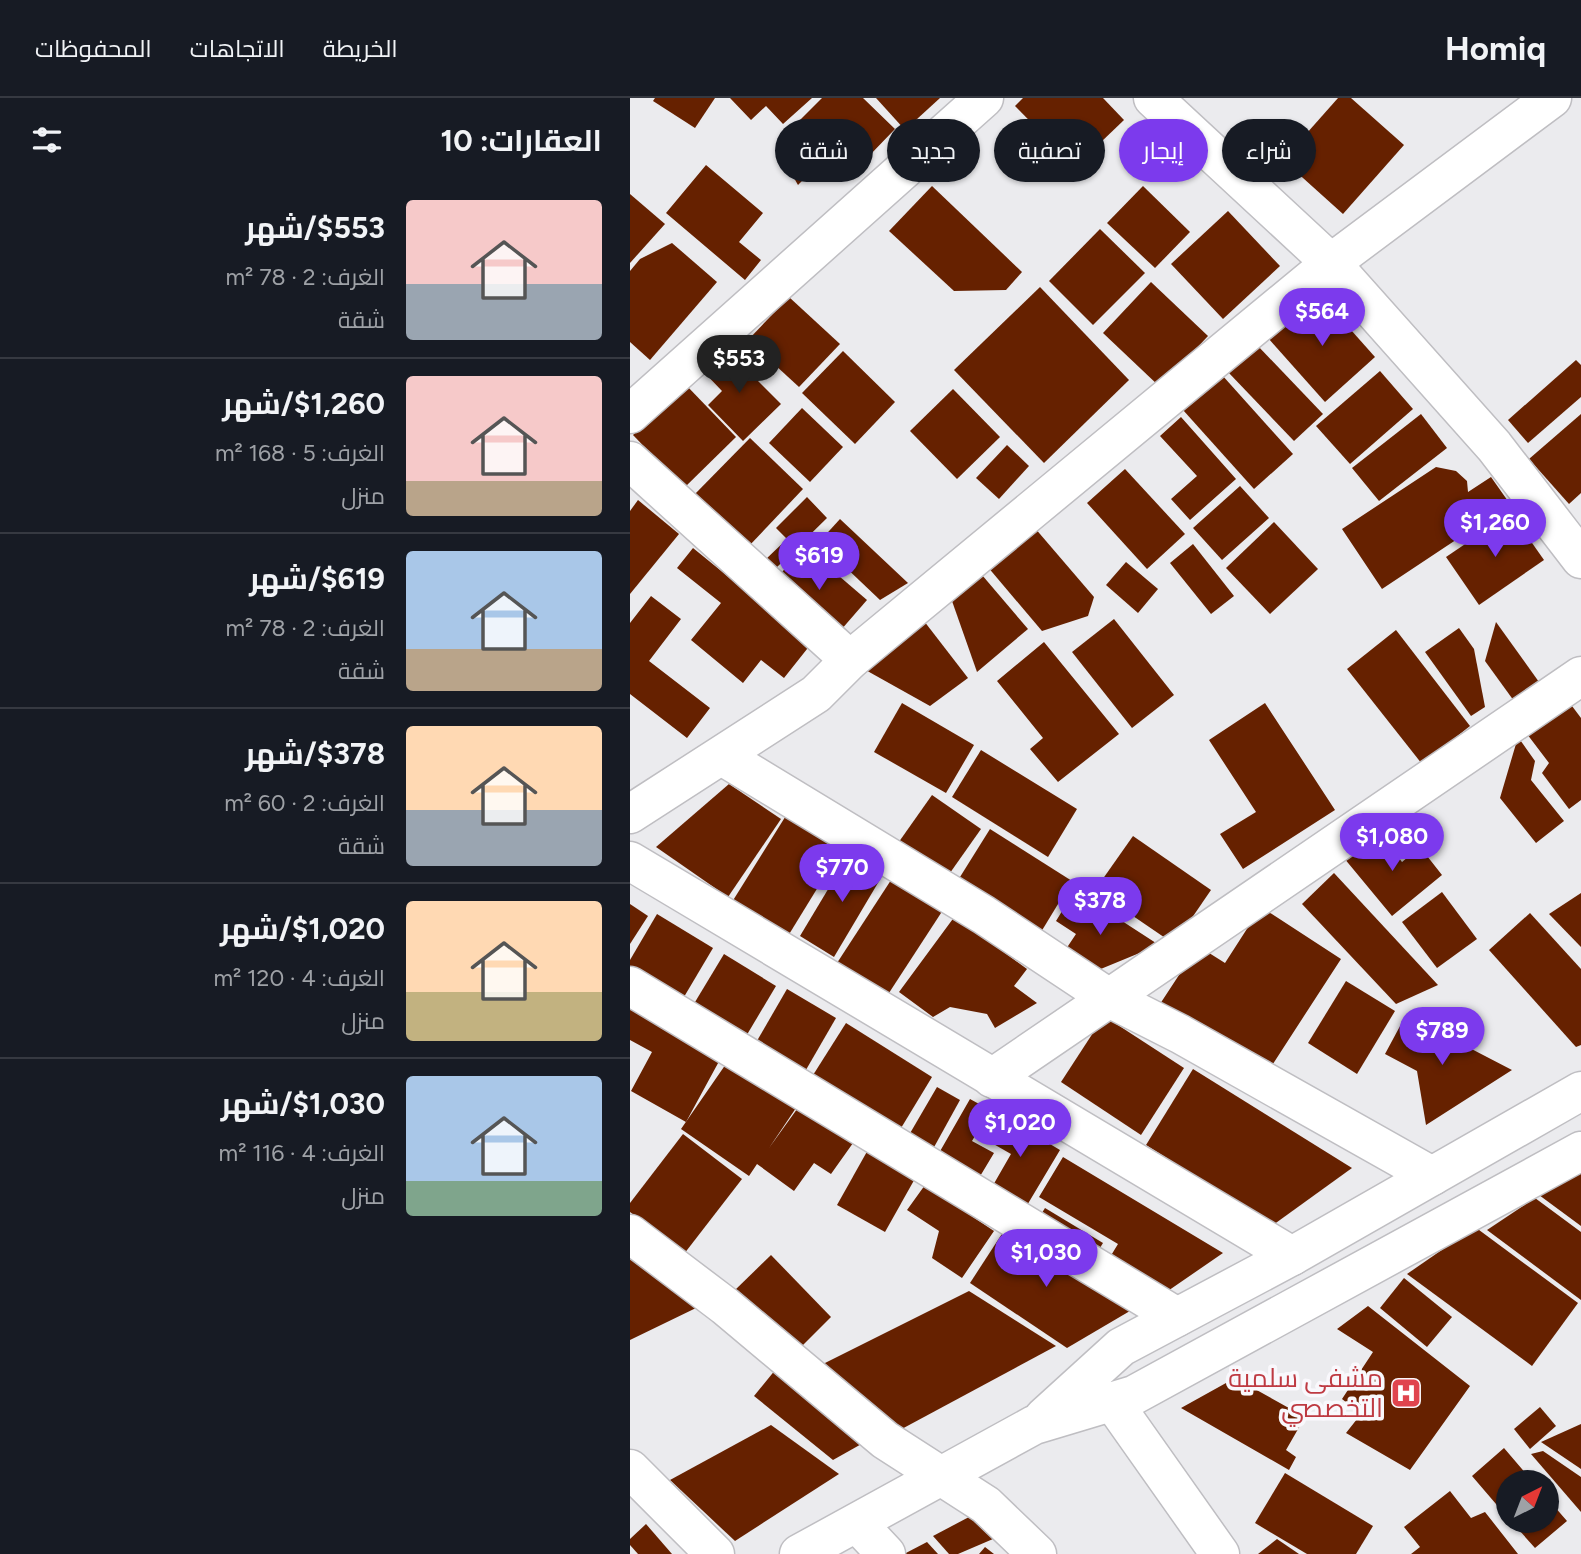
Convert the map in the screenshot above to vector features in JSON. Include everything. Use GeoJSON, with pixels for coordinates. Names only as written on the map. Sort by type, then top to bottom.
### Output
{"type":"FeatureCollection","features":[{"type":"Feature","properties":{"kind":"street"},"geometry":{"type":"LineString","coordinates":[[630,414],[984,98]]}},
{"type":"Feature","properties":{"kind":"street"},"geometry":{"type":"LineString","coordinates":[[1153,98],[1331,262],[1494,446],[1581,559]]}},
{"type":"Feature","properties":{"kind":"street"},"geometry":{"type":"LineString","coordinates":[[630,814],[816,694],[850,660],[1331,262],[1552,98]]}},
{"type":"Feature","properties":{"kind":"street"},"geometry":{"type":"LineString","coordinates":[[630,461],[850,660]]}},
{"type":"Feature","properties":{"kind":"street"},"geometry":{"type":"LineString","coordinates":[[992,1078],[1581,676]]}},
{"type":"Feature","properties":{"kind":"street"},"geometry":{"type":"LineString","coordinates":[[722,756],[984,915],[1109,998],[1180,1034],[1432,1176]]}},
{"type":"Feature","properties":{"kind":"street"},"geometry":{"type":"LineString","coordinates":[[630,861],[1292,1256]]}},
{"type":"Feature","properties":{"kind":"street"},"geometry":{"type":"LineString","coordinates":[[630,986],[1177,1317]]}},
{"type":"Feature","properties":{"kind":"street"},"geometry":{"type":"LineString","coordinates":[[1034,1425],[1121,1347],[1292,1256],[1581,1091]]}},
{"type":"Feature","properties":{"kind":"street"},"geometry":{"type":"LineString","coordinates":[[799,1554],[1034,1425],[1134,1395],[1581,1151]]}},
{"type":"Feature","properties":{"kind":"street"},"geometry":{"type":"LineString","coordinates":[[630,1234],[725,1306],[885,1440],[986,1505],[1037,1554]]}},
{"type":"Feature","properties":{"kind":"street"},"geometry":{"type":"LineString","coordinates":[[1112,1401],[1220,1554]]}},
{"type":"Feature","properties":{"kind":"street"},"geometry":{"type":"LineString","coordinates":[[630,1469],[715,1554]]}},
{"type":"Feature","properties":{"kind":"street"},"geometry":{"type":"LineString","coordinates":[[857,1523],[886,1554]]}},
{"type":"Feature","properties":{"kind":"building"},"geometry":{"type":"Polygon","coordinates":[[[655,98],[715,98],[695,128],[653,101],[655,98]]]}},
{"type":"Feature","properties":{"kind":"building"},"geometry":{"type":"Polygon","coordinates":[[[730,98],[812,98],[789,119],[778,119],[766,106],[751,120],[730,98]]]}},
{"type":"Feature","properties":{"kind":"building"},"geometry":{"type":"Polygon","coordinates":[[[822,98],[863,98],[887,121],[887,137],[873,152],[873,119],[801,119],[822,98]]]}},
{"type":"Feature","properties":{"kind":"building"},"geometry":{"type":"Polygon","coordinates":[[[876,98],[940,98],[917,119],[895,119],[876,98]]]}},
{"type":"Feature","properties":{"kind":"building"},"geometry":{"type":"Polygon","coordinates":[[[1023,98],[1103,98],[1123,119],[1119,119],[1119,125],[1105,138],[1105,119],[1028,119],[1015,106],[1023,98]]]}},
{"type":"Feature","properties":{"kind":"building"},"geometry":{"type":"Polygon","coordinates":[[[1338,98],[1351,98],[1404,145],[1343,214],[1307,182],[1316,182],[1316,123],[1338,98]]]}},
{"type":"Feature","properties":{"kind":"building"},"geometry":{"type":"Polygon","coordinates":[[[706,165],[763,213],[739,242],[761,260],[745,280],[666,213],[706,165]]]}},
{"type":"Feature","properties":{"kind":"building"},"geometry":{"type":"Polygon","coordinates":[[[932,186],[1022,272],[1006,290],[954,291],[889,231],[932,186]]]}},
{"type":"Feature","properties":{"kind":"building"},"geometry":{"type":"Polygon","coordinates":[[[1143,186],[1190,232],[1155,268],[1107,223],[1143,186]]]}},
{"type":"Feature","properties":{"kind":"building"},"geometry":{"type":"Polygon","coordinates":[[[630,194],[665,224],[630,263],[630,194]]]}},
{"type":"Feature","properties":{"kind":"building"},"geometry":{"type":"Polygon","coordinates":[[[1228,211],[1280,266],[1223,319],[1171,264],[1228,211]]]}},
{"type":"Feature","properties":{"kind":"building"},"geometry":{"type":"Polygon","coordinates":[[[1100,229],[1145,273],[1093,325],[1049,281],[1100,229]]]}},
{"type":"Feature","properties":{"kind":"building"},"geometry":{"type":"Polygon","coordinates":[[[672,243],[717,282],[650,360],[630,342],[630,271],[640,259],[672,243]]]}},
{"type":"Feature","properties":{"kind":"building"},"geometry":{"type":"Polygon","coordinates":[[[1151,282],[1208,336],[1160,387],[1103,333],[1151,282]]]}},
{"type":"Feature","properties":{"kind":"building"},"geometry":{"type":"Polygon","coordinates":[[[1040,287],[1129,380],[1044,463],[954,370],[1040,287]]]}},
{"type":"Feature","properties":{"kind":"building"},"geometry":{"type":"Polygon","coordinates":[[[1319,294],[1375,357],[1325,402],[1269,339],[1319,294]]]}},
{"type":"Feature","properties":{"kind":"building"},"geometry":{"type":"Polygon","coordinates":[[[789,297],[840,344],[799,387],[748,340],[789,297]]]}},
{"type":"Feature","properties":{"kind":"building"},"geometry":{"type":"Polygon","coordinates":[[[1257,345],[1323,414],[1294,441],[1228,372],[1257,345]]]}},
{"type":"Feature","properties":{"kind":"building"},"geometry":{"type":"Polygon","coordinates":[[[724,347],[781,404],[743,441],[708,405],[722,391],[701,369],[724,347]]]}},
{"type":"Feature","properties":{"kind":"building"},"geometry":{"type":"Polygon","coordinates":[[[843,351],[895,402],[855,444],[802,393],[843,351]]]}},
{"type":"Feature","properties":{"kind":"building"},"geometry":{"type":"Polygon","coordinates":[[[1576,360],[1581,365],[1581,397],[1528,443],[1508,420],[1576,360]]]}},
{"type":"Feature","properties":{"kind":"building"},"geometry":{"type":"Polygon","coordinates":[[[1380,371],[1413,409],[1350,464],[1316,426],[1380,371]]]}},
{"type":"Feature","properties":{"kind":"building"},"geometry":{"type":"Polygon","coordinates":[[[1222,375],[1293,454],[1254,489],[1183,410],[1222,375]]]}},
{"type":"Feature","properties":{"kind":"building"},"geometry":{"type":"Polygon","coordinates":[[[686,385],[736,437],[684,488],[633,435],[686,385]]]}},
{"type":"Feature","properties":{"kind":"building"},"geometry":{"type":"Polygon","coordinates":[[[953,389],[1000,437],[957,479],[910,431],[953,389]]]}},
{"type":"Feature","properties":{"kind":"building"},"geometry":{"type":"Polygon","coordinates":[[[802,408],[843,447],[810,482],[769,443],[802,408]]]}},
{"type":"Feature","properties":{"kind":"building"},"geometry":{"type":"Polygon","coordinates":[[[1421,414],[1447,448],[1379,501],[1352,468],[1421,414]]]}},
{"type":"Feature","properties":{"kind":"building"},"geometry":{"type":"Polygon","coordinates":[[[1581,414],[1581,493],[1569,504],[1529,459],[1581,414]]]}},
{"type":"Feature","properties":{"kind":"building"},"geometry":{"type":"Polygon","coordinates":[[[1181,417],[1236,479],[1190,520],[1171,499],[1197,476],[1160,436],[1181,417]]]}},
{"type":"Feature","properties":{"kind":"building"},"geometry":{"type":"Polygon","coordinates":[[[750,438],[803,489],[748,547],[694,495],[750,438]]]}},
{"type":"Feature","properties":{"kind":"building"},"geometry":{"type":"Polygon","coordinates":[[[1007,445],[1029,466],[999,499],[976,478],[1007,445]]]}},
{"type":"Feature","properties":{"kind":"building"},"geometry":{"type":"Polygon","coordinates":[[[1436,467],[1456,471],[1467,481],[1468,492],[1491,477],[1510,504],[1382,589],[1342,529],[1436,467]]]}},
{"type":"Feature","properties":{"kind":"building"},"geometry":{"type":"Polygon","coordinates":[[[1125,469],[1185,534],[1147,569],[1087,503],[1125,469]]]}},
{"type":"Feature","properties":{"kind":"building"},"geometry":{"type":"Polygon","coordinates":[[[1240,486],[1269,518],[1222,560],[1193,528],[1240,486]]]}},
{"type":"Feature","properties":{"kind":"building"},"geometry":{"type":"Polygon","coordinates":[[[807,497],[827,518],[774,570],[765,560],[787,539],[776,528],[807,497]]]}},
{"type":"Feature","properties":{"kind":"building"},"geometry":{"type":"Polygon","coordinates":[[[638,500],[679,534],[630,594],[630,511],[638,500]]]}},
{"type":"Feature","properties":{"kind":"building"},"geometry":{"type":"Polygon","coordinates":[[[1511,513],[1544,560],[1479,605],[1446,557],[1511,513]]]}},
{"type":"Feature","properties":{"kind":"building"},"geometry":{"type":"Polygon","coordinates":[[[840,519],[908,583],[880,600],[819,542],[840,519]]]}},
{"type":"Feature","properties":{"kind":"building"},"geometry":{"type":"Polygon","coordinates":[[[1274,522],[1318,569],[1270,614],[1226,568],[1274,522]]]}},
{"type":"Feature","properties":{"kind":"building"},"geometry":{"type":"Polygon","coordinates":[[[1034,527],[1094,597],[1088,616],[1042,631],[987,566],[1034,527]]]}},
{"type":"Feature","properties":{"kind":"building"},"geometry":{"type":"Polygon","coordinates":[[[1193,544],[1234,596],[1211,614],[1170,563],[1193,544]]]}},
{"type":"Feature","properties":{"kind":"building"},"geometry":{"type":"Polygon","coordinates":[[[804,546],[867,600],[834,638],[772,584],[804,546]]]}},
{"type":"Feature","properties":{"kind":"building"},"geometry":{"type":"Polygon","coordinates":[[[693,548],[811,644],[784,678],[761,660],[743,683],[691,640],[721,603],[677,568],[693,548]]]}},
{"type":"Feature","properties":{"kind":"building"},"geometry":{"type":"Polygon","coordinates":[[[1126,562],[1158,589],[1138,613],[1106,585],[1126,562]]]}},
{"type":"Feature","properties":{"kind":"building"},"geometry":{"type":"Polygon","coordinates":[[[982,575],[1028,629],[977,672],[952,601],[982,575]]]}},
{"type":"Feature","properties":{"kind":"building"},"geometry":{"type":"Polygon","coordinates":[[[651,596],[681,619],[649,661],[710,708],[687,738],[630,694],[630,623],[651,596]]]}},
{"type":"Feature","properties":{"kind":"building"},"geometry":{"type":"Polygon","coordinates":[[[1114,619],[1174,695],[1132,728],[1072,652],[1114,619]]]}},
{"type":"Feature","properties":{"kind":"building"},"geometry":{"type":"Polygon","coordinates":[[[924,621],[968,678],[930,706],[862,668],[924,621]]]}},
{"type":"Feature","properties":{"kind":"building"},"geometry":{"type":"Polygon","coordinates":[[[1496,622],[1539,682],[1514,701],[1485,661],[1496,622]]]}},
{"type":"Feature","properties":{"kind":"building"},"geometry":{"type":"Polygon","coordinates":[[[1459,628],[1474,649],[1485,707],[1471,716],[1425,652],[1459,628]]]}},
{"type":"Feature","properties":{"kind":"building"},"geometry":{"type":"Polygon","coordinates":[[[1396,630],[1470,726],[1422,764],[1347,669],[1396,630]]]}},
{"type":"Feature","properties":{"kind":"building"},"geometry":{"type":"Polygon","coordinates":[[[1044,642],[1119,734],[1058,782],[1030,749],[1043,738],[997,681],[1044,642]]]}},
{"type":"Feature","properties":{"kind":"building"},"geometry":{"type":"Polygon","coordinates":[[[1569,702],[1581,718],[1581,800],[1569,809],[1542,773],[1549,763],[1527,734],[1569,702]]]}},
{"type":"Feature","properties":{"kind":"building"},"geometry":{"type":"Polygon","coordinates":[[[902,703],[974,745],[946,793],[874,752],[902,703]]]}},
{"type":"Feature","properties":{"kind":"building"},"geometry":{"type":"Polygon","coordinates":[[[1265,703],[1335,810],[1243,869],[1220,834],[1256,812],[1209,740],[1265,703]]]}},
{"type":"Feature","properties":{"kind":"building"},"geometry":{"type":"Polygon","coordinates":[[[1518,737],[1535,761],[1531,780],[1564,821],[1536,843],[1500,798],[1518,737]]]}},
{"type":"Feature","properties":{"kind":"building"},"geometry":{"type":"Polygon","coordinates":[[[981,750],[1077,809],[1048,857],[952,797],[981,750]]]}},
{"type":"Feature","properties":{"kind":"building"},"geometry":{"type":"Polygon","coordinates":[[[729,784],[781,819],[728,897],[656,847],[729,784]]]}},
{"type":"Feature","properties":{"kind":"building"},"geometry":{"type":"Polygon","coordinates":[[[932,795],[981,829],[945,880],[896,846],[932,795]]]}},
{"type":"Feature","properties":{"kind":"building"},"geometry":{"type":"Polygon","coordinates":[[[787,814],[842,848],[788,936],[732,902],[787,814]]]}},
{"type":"Feature","properties":{"kind":"building"},"geometry":{"type":"Polygon","coordinates":[[[990,829],[1072,881],[1038,937],[955,885],[990,829]]]}},
{"type":"Feature","properties":{"kind":"building"},"geometry":{"type":"Polygon","coordinates":[[[1133,836],[1211,890],[1174,944],[1095,890],[1133,836]]]}},
{"type":"Feature","properties":{"kind":"building"},"geometry":{"type":"Polygon","coordinates":[[[1384,839],[1402,862],[1420,847],[1442,875],[1392,916],[1339,852],[1384,839]]]}},
{"type":"Feature","properties":{"kind":"building"},"geometry":{"type":"Polygon","coordinates":[[[851,851],[885,871],[834,957],[800,936],[851,851]]]}},
{"type":"Feature","properties":{"kind":"building"},"geometry":{"type":"Polygon","coordinates":[[[1334,873],[1438,985],[1396,1004],[1302,904],[1334,873]]]}},
{"type":"Feature","properties":{"kind":"building"},"geometry":{"type":"Polygon","coordinates":[[[893,877],[943,910],[887,996],[837,963],[893,877]]]}},
{"type":"Feature","properties":{"kind":"building"},"geometry":{"type":"Polygon","coordinates":[[[1442,892],[1477,939],[1437,968],[1402,922],[1442,892]]]}},
{"type":"Feature","properties":{"kind":"building"},"geometry":{"type":"Polygon","coordinates":[[[1581,893],[1581,947],[1549,914],[1581,893]]]}},
{"type":"Feature","properties":{"kind":"building"},"geometry":{"type":"Polygon","coordinates":[[[1085,897],[1159,945],[1091,973],[1062,955],[1076,934],[1056,921],[1067,903],[1081,912],[1085,897]]]}},
{"type":"Feature","properties":{"kind":"building"},"geometry":{"type":"Polygon","coordinates":[[[630,904],[648,916],[630,944],[630,904]]]}},
{"type":"Feature","properties":{"kind":"building"},"geometry":{"type":"Polygon","coordinates":[[[1261,907],[1341,959],[1267,1073],[1160,1004],[1198,946],[1225,963],[1261,907]]]}},
{"type":"Feature","properties":{"kind":"building"},"geometry":{"type":"Polygon","coordinates":[[[1530,913],[1581,969],[1581,1045],[1576,1047],[1489,950],[1530,913]]]}},
{"type":"Feature","properties":{"kind":"building"},"geometry":{"type":"Polygon","coordinates":[[[657,914],[713,948],[681,1002],[630,972],[630,960],[657,914]]]}},
{"type":"Feature","properties":{"kind":"building"},"geometry":{"type":"Polygon","coordinates":[[[955,916],[1027,969],[1014,986],[1037,1003],[995,1028],[987,1014],[950,1007],[933,1017],[899,992],[955,916]]]}},
{"type":"Feature","properties":{"kind":"building"},"geometry":{"type":"Polygon","coordinates":[[[724,954],[776,986],[742,1043],[689,1012],[724,954]]]}},
{"type":"Feature","properties":{"kind":"building"},"geometry":{"type":"Polygon","coordinates":[[[1346,981],[1395,1011],[1357,1074],[1308,1043],[1346,981]]]}},
{"type":"Feature","properties":{"kind":"building"},"geometry":{"type":"Polygon","coordinates":[[[787,989],[836,1018],[803,1075],[754,1046],[787,989]]]}},
{"type":"Feature","properties":{"kind":"building"},"geometry":{"type":"Polygon","coordinates":[[[630,1001],[723,1054],[686,1122],[631,1091],[652,1052],[630,1040],[630,1001]]]}},
{"type":"Feature","properties":{"kind":"building"},"geometry":{"type":"Polygon","coordinates":[[[1406,1015],[1512,1070],[1426,1125],[1417,1071],[1385,1054],[1406,1015]]]}},
{"type":"Feature","properties":{"kind":"building"},"geometry":{"type":"Polygon","coordinates":[[[1104,1016],[1184,1068],[1141,1135],[1061,1082],[1104,1016]]]}},
{"type":"Feature","properties":{"kind":"building"},"geometry":{"type":"Polygon","coordinates":[[[846,1023],[932,1077],[895,1138],[808,1083],[846,1023]]]}},
{"type":"Feature","properties":{"kind":"building"},"geometry":{"type":"Polygon","coordinates":[[[728,1061],[796,1108],[769,1148],[805,1098],[858,1136],[831,1174],[814,1163],[794,1191],[757,1164],[749,1176],[681,1129],[728,1061]]]}},
{"type":"Feature","properties":{"kind":"building"},"geometry":{"type":"Polygon","coordinates":[[[1193,1069],[1352,1168],[1273,1225],[1146,1145],[1193,1069]]]}},
{"type":"Feature","properties":{"kind":"building"},"geometry":{"type":"Polygon","coordinates":[[[937,1087],[960,1100],[933,1149],[909,1135],[937,1087]]]}},
{"type":"Feature","properties":{"kind":"building"},"geometry":{"type":"Polygon","coordinates":[[[970,1099],[990,1110],[972,1141],[994,1153],[976,1183],[935,1160],[970,1099]]]}},
{"type":"Feature","properties":{"kind":"building"},"geometry":{"type":"Polygon","coordinates":[[[998,1113],[1060,1150],[1026,1207],[992,1187],[1011,1154],[983,1138],[998,1113]]]}},
{"type":"Feature","properties":{"kind":"building"},"geometry":{"type":"Polygon","coordinates":[[[683,1134],[742,1179],[684,1254],[630,1212],[630,1203],[683,1134]]]}},
{"type":"Feature","properties":{"kind":"building"},"geometry":{"type":"Polygon","coordinates":[[[869,1148],[917,1175],[885,1232],[837,1205],[869,1148]]]}},
{"type":"Feature","properties":{"kind":"building"},"geometry":{"type":"Polygon","coordinates":[[[1063,1157],[1223,1253],[1162,1295],[1107,1262],[1118,1244],[1039,1197],[1063,1157]]]}},
{"type":"Feature","properties":{"kind":"building"},"geometry":{"type":"Polygon","coordinates":[[[1581,1173],[1581,1226],[1539,1195],[1581,1173]]]}},
{"type":"Feature","properties":{"kind":"building"},"geometry":{"type":"Polygon","coordinates":[[[925,1185],[994,1231],[962,1278],[932,1258],[939,1231],[907,1210],[925,1185]]]}},
{"type":"Feature","properties":{"kind":"building"},"geometry":{"type":"Polygon","coordinates":[[[1535,1198],[1581,1232],[1581,1300],[1487,1230],[1535,1198]]]}},
{"type":"Feature","properties":{"kind":"building"},"geometry":{"type":"Polygon","coordinates":[[[1045,1208],[1103,1243],[1095,1256],[1037,1221],[1045,1208]]]}},
{"type":"Feature","properties":{"kind":"building"},"geometry":{"type":"Polygon","coordinates":[[[1009,1223],[1135,1308],[1067,1348],[970,1283],[1009,1223]]]}},
{"type":"Feature","properties":{"kind":"building"},"geometry":{"type":"Polygon","coordinates":[[[1475,1227],[1578,1303],[1532,1366],[1407,1274],[1475,1227]]]}},
{"type":"Feature","properties":{"kind":"building"},"geometry":{"type":"Polygon","coordinates":[[[630,1247],[696,1308],[630,1340],[630,1247]]]}},
{"type":"Feature","properties":{"kind":"building"},"geometry":{"type":"Polygon","coordinates":[[[771,1255],[831,1317],[794,1354],[733,1292],[771,1255]]]}},
{"type":"Feature","properties":{"kind":"building"},"geometry":{"type":"Polygon","coordinates":[[[1404,1278],[1452,1317],[1427,1347],[1380,1308],[1404,1278]]]}},
{"type":"Feature","properties":{"kind":"building"},"geometry":{"type":"Polygon","coordinates":[[[969,1291],[1056,1346],[898,1431],[817,1367],[969,1291]]]}},
{"type":"Feature","properties":{"kind":"building","name":"مشفى سلمية التخصصي"},"geometry":{"type":"Polygon","coordinates":[[[1368,1306],[1470,1386],[1410,1470],[1346,1433],[1361,1414],[1342,1399],[1373,1352],[1337,1329],[1368,1306]]]}},
{"type":"Feature","properties":{"kind":"building"},"geometry":{"type":"Polygon","coordinates":[[[776,1369],[865,1442],[833,1460],[754,1396],[776,1369]]]}},
{"type":"Feature","properties":{"kind":"building"},"geometry":{"type":"Polygon","coordinates":[[[1235,1378],[1305,1417],[1286,1450],[1296,1457],[1289,1470],[1181,1408],[1235,1378]]]}},
{"type":"Feature","properties":{"kind":"building"},"geometry":{"type":"Polygon","coordinates":[[[1540,1407],[1556,1426],[1530,1449],[1514,1429],[1540,1407]]]}},
{"type":"Feature","properties":{"kind":"building"},"geometry":{"type":"Polygon","coordinates":[[[1581,1424],[1581,1469],[1541,1442],[1581,1424]]]}},
{"type":"Feature","properties":{"kind":"building"},"geometry":{"type":"Polygon","coordinates":[[[771,1425],[839,1474],[735,1541],[670,1480],[771,1425]]]}},
{"type":"Feature","properties":{"kind":"building"},"geometry":{"type":"Polygon","coordinates":[[[1504,1448],[1523,1470],[1496,1470],[1496,1504],[1472,1476],[1504,1448]]]}},
{"type":"Feature","properties":{"kind":"building"},"geometry":{"type":"Polygon","coordinates":[[[1543,1451],[1581,1477],[1581,1512],[1559,1486],[1559,1470],[1545,1470],[1531,1454],[1543,1451]]]}},
{"type":"Feature","properties":{"kind":"building"},"geometry":{"type":"Polygon","coordinates":[[[1285,1473],[1373,1526],[1356,1554],[1307,1554],[1255,1523],[1285,1473]]]}},
{"type":"Feature","properties":{"kind":"building"},"geometry":{"type":"Polygon","coordinates":[[[1450,1491],[1471,1518],[1485,1512],[1496,1526],[1496,1533],[1502,1533],[1518,1554],[1411,1554],[1420,1547],[1404,1527],[1450,1491]]]}},
{"type":"Feature","properties":{"kind":"building"},"geometry":{"type":"Polygon","coordinates":[[[1559,1512],[1567,1521],[1559,1528],[1559,1512]]]}},
{"type":"Feature","properties":{"kind":"building"},"geometry":{"type":"Polygon","coordinates":[[[969,1517],[993,1539],[958,1554],[949,1554],[933,1536],[969,1517]]]}},
{"type":"Feature","properties":{"kind":"building"},"geometry":{"type":"Polygon","coordinates":[[[646,1524],[672,1554],[638,1554],[630,1545],[630,1539],[646,1524]]]}},
{"type":"Feature","properties":{"kind":"building"},"geometry":{"type":"Polygon","coordinates":[[[1522,1533],[1553,1533],[1535,1548],[1522,1533]]]}},
{"type":"Feature","properties":{"kind":"building"},"geometry":{"type":"Polygon","coordinates":[[[1277,1539],[1299,1554],[1258,1554],[1277,1539]]]}},
{"type":"Feature","properties":{"kind":"building"},"geometry":{"type":"Polygon","coordinates":[[[927,1542],[938,1554],[904,1554],[927,1542]]]}},
{"type":"Feature","properties":{"kind":"building"},"geometry":{"type":"Polygon","coordinates":[[[985,1547],[994,1554],[979,1554],[985,1547]]]}},
{"type":"Feature","properties":{"kind":"place","name":"مشفى سلمية التخصصي"},"geometry":{"type":"Point","coordinates":[1406,1393]}}]}
